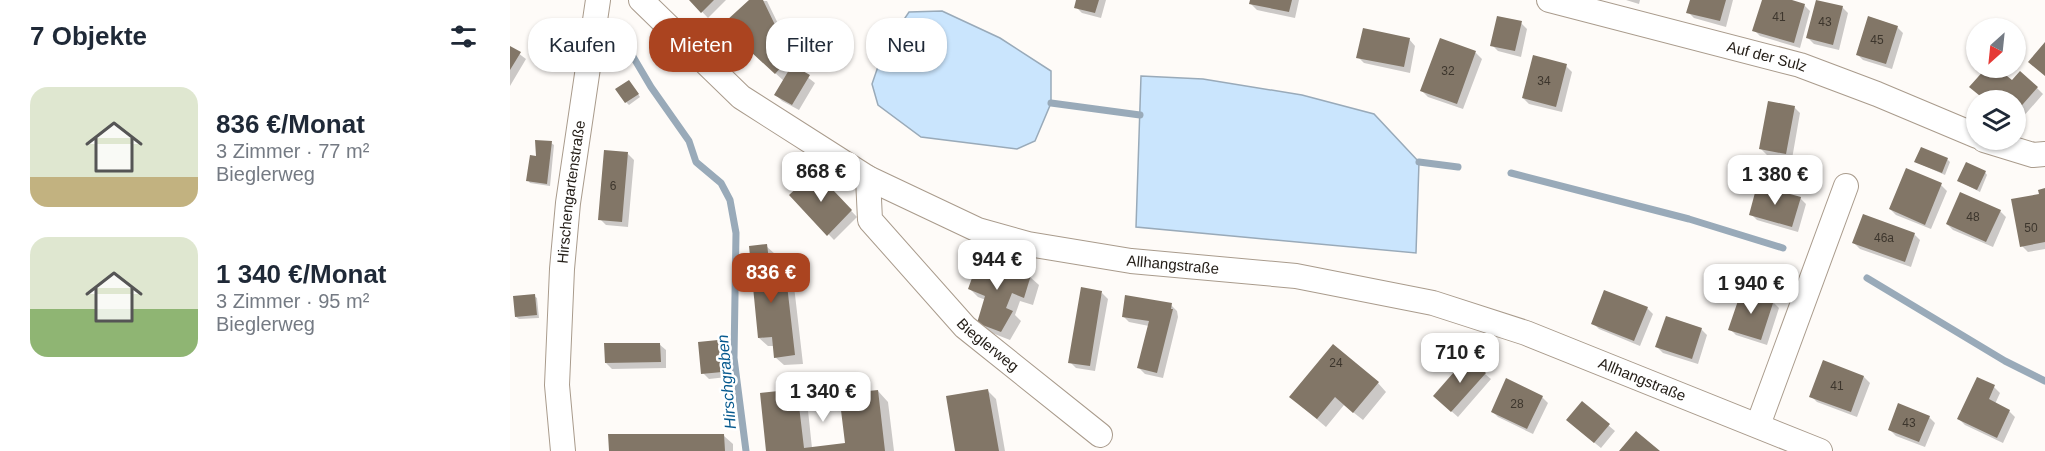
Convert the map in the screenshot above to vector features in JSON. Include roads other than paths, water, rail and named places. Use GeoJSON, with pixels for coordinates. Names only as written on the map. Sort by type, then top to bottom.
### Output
{"type":"FeatureCollection","features":[{"type":"Feature","properties":{"kind":"street","name":"Hirschengartenstraße"},"geometry":{"type":"LineString","coordinates":[[563,451],[557,385],[561,284],[568,203],[598,0]]}},
{"type":"Feature","properties":{"kind":"street","name":"Allhangstraße"},"geometry":{"type":"LineString","coordinates":[[641,0],[741,97],[868,178],[978,230],[1028,244],[1131,261],[1296,276],[1433,303],[1526,333],[1820,451]]}},
{"type":"Feature","properties":{"kind":"street","name":"Auf der Sulz"},"geometry":{"type":"LineString","coordinates":[[1549,0],[1800,65],[1966,131]]}},
{"type":"Feature","properties":{"kind":"street"},"geometry":{"type":"LineString","coordinates":[[2017,150],[2033,155],[2045,154]]}},
{"type":"Feature","properties":{"kind":"street","name":"Bieglerweg"},"geometry":{"type":"LineString","coordinates":[[868,178],[870,220],[965,327],[1100,435]]}},
{"type":"Feature","properties":{"kind":"street"},"geometry":{"type":"LineString","coordinates":[[1758,425],[1846,186]]}},
{"type":"Feature","properties":{"kind":"water"},"geometry":{"type":"Polygon","coordinates":[[[942,11],[1000,38],[1051,71],[1051,103],[1035,141],[1017,149],[921,137],[878,105],[872,84],[876,72],[947,72],[947,18],[905,18],[909,12],[942,11]]]}},
{"type":"Feature","properties":{"kind":"water"},"geometry":{"type":"Polygon","coordinates":[[[1141,76],[1203,79],[1302,95],[1374,114],[1419,162],[1416,253],[1136,227],[1141,76]]]}},
{"type":"Feature","properties":{"kind":"waterway","name":"Hirschgraben"},"geometry":{"type":"LineString","coordinates":[[637,63],[689,141],[696,162],[721,183],[730,200],[736,233],[734,358],[746,451]]}},
{"type":"Feature","properties":{"kind":"waterway"},"geometry":{"type":"LineString","coordinates":[[1051,103],[1140,115]]}},
{"type":"Feature","properties":{"kind":"waterway"},"geometry":{"type":"LineString","coordinates":[[1419,162],[1458,167]]}},
{"type":"Feature","properties":{"kind":"waterway"},"geometry":{"type":"LineString","coordinates":[[1511,173],[1689,219],[1783,248]]}},
{"type":"Feature","properties":{"kind":"waterway"},"geometry":{"type":"LineString","coordinates":[[1867,278],[2005,361],[2045,381]]}}]}
